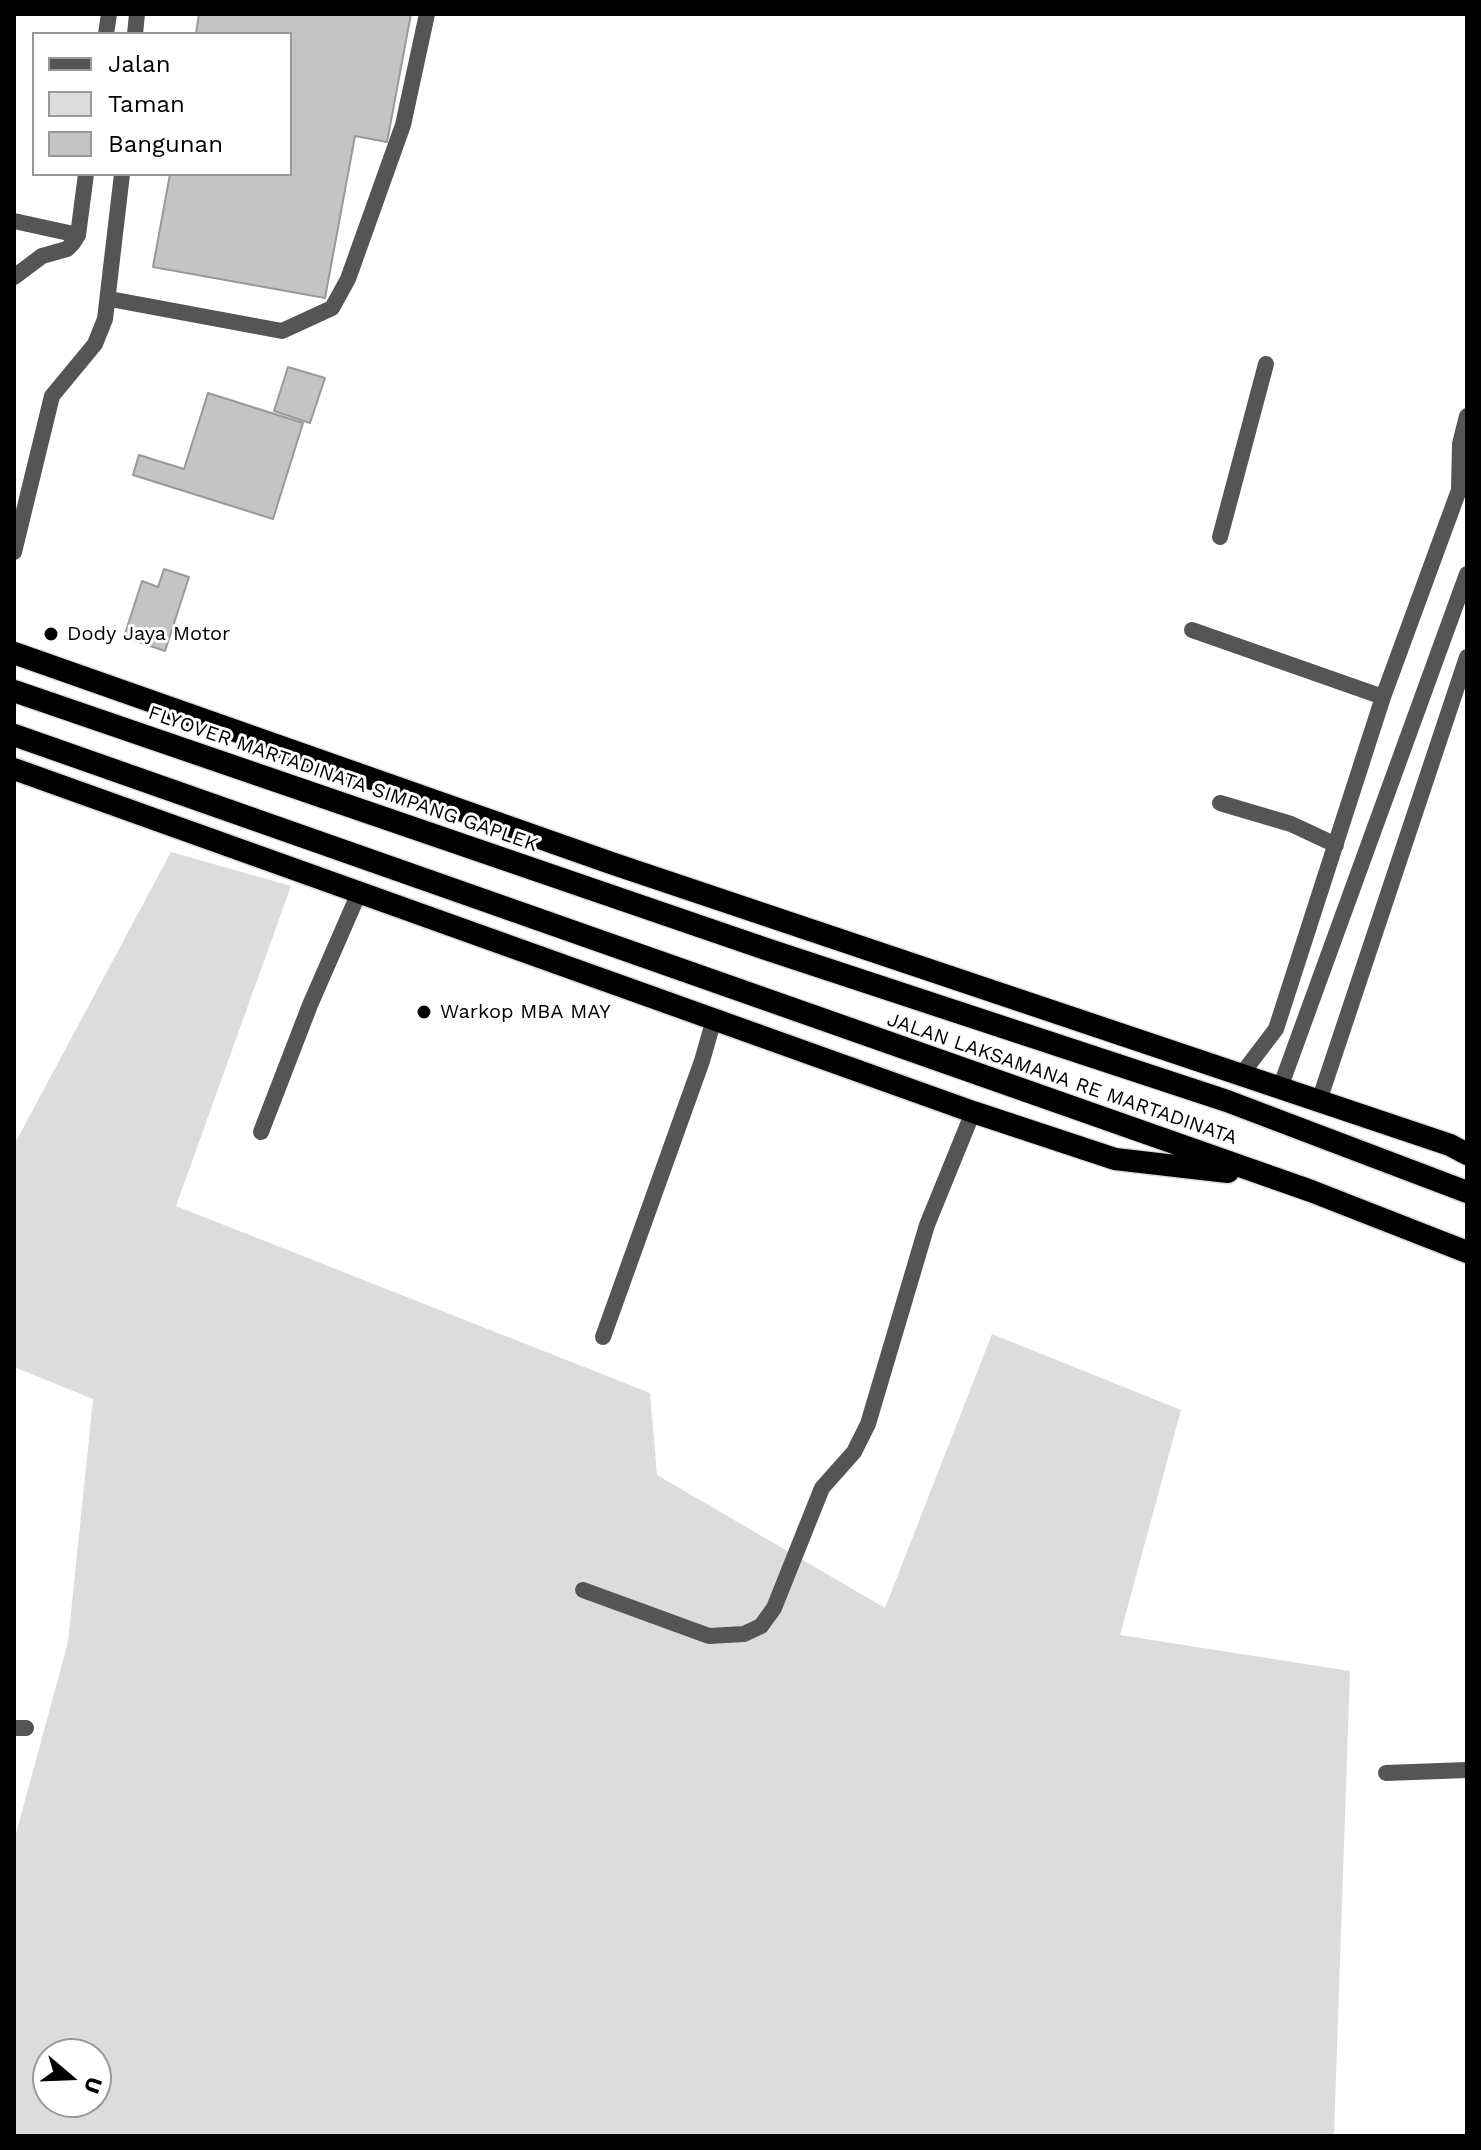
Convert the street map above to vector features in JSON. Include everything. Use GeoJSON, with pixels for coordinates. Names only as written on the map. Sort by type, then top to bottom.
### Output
{"type":"FeatureCollection","features":[{"type":"Feature","properties":{"kind":"highway"},"geometry":{"type":"LineString","coordinates":[[14,653],[611,863],[1450,1145],[1467,1154]]}},
{"type":"Feature","properties":{"kind":"highway","name":"FLYOVER MARTADINATA SIMPANG GAPLEK"},"geometry":{"type":"LineString","coordinates":[[14,691],[656,911]]}},
{"type":"Feature","properties":{"kind":"highway","name":"JALAN LAKSAMANA RE MARTADINATA"},"geometry":{"type":"LineString","coordinates":[[14,735],[1261,1175],[1467,1252]]}},
{"type":"Feature","properties":{"kind":"highway"},"geometry":{"type":"LineString","coordinates":[[14,769],[358,895],[1115,1159],[1261,1175]]}},
{"type":"Feature","properties":{"kind":"highway","name":"JALAN LAKSAMANA RE MARTADINATA"},"geometry":{"type":"LineString","coordinates":[[656,911],[1227,1101],[1467,1192]]}},
{"type":"Feature","properties":{"kind":"street"},"geometry":{"type":"LineString","coordinates":[[110,299],[282,331],[332,308],[348,279],[403,125],[427,14]]}},
{"type":"Feature","properties":{"kind":"street"},"geometry":{"type":"LineString","coordinates":[[14,277],[42,256],[67,249],[78,235],[86,176]]}},
{"type":"Feature","properties":{"kind":"street"},"geometry":{"type":"LineString","coordinates":[[14,552],[52,396],[95,344],[110,299],[122,176]]}},
{"type":"Feature","properties":{"kind":"street"},"geometry":{"type":"LineString","coordinates":[[14,221],[78,235]]}},
{"type":"Feature","properties":{"kind":"street"},"geometry":{"type":"LineString","coordinates":[[1220,537],[1266,364]]}},
{"type":"Feature","properties":{"kind":"street"},"geometry":{"type":"LineString","coordinates":[[1241,1075],[1276,1029],[1383,697],[1459,490],[1460,444],[1467,416]]}},
{"type":"Feature","properties":{"kind":"street"},"geometry":{"type":"LineString","coordinates":[[1280,1088],[1467,574]]}},
{"type":"Feature","properties":{"kind":"street"},"geometry":{"type":"LineString","coordinates":[[1192,630],[1383,697]]}},
{"type":"Feature","properties":{"kind":"street"},"geometry":{"type":"LineString","coordinates":[[1319,1101],[1467,657]]}},
{"type":"Feature","properties":{"kind":"street"},"geometry":{"type":"LineString","coordinates":[[1220,803],[1291,824],[1336,845]]}},
{"type":"Feature","properties":{"kind":"street"},"geometry":{"type":"LineString","coordinates":[[261,1132],[310,1005],[358,895]]}},
{"type":"Feature","properties":{"kind":"street"},"geometry":{"type":"LineString","coordinates":[[603,1337],[702,1061],[714,1019]]}},
{"type":"Feature","properties":{"kind":"street"},"geometry":{"type":"LineString","coordinates":[[583,1590],[709,1636],[744,1634],[761,1626],[774,1608],[822,1488],[854,1452],[868,1424],[927,1225],[973,1112]]}},
{"type":"Feature","properties":{"kind":"street"},"geometry":{"type":"LineString","coordinates":[[1386,1773],[1467,1770]]}},
{"type":"Feature","properties":{"kind":"green space"},"geometry":{"type":"Polygon","coordinates":[[[171,852],[291,886],[176,1206],[650,1393],[657,1475],[885,1608],[992,1334],[1181,1410],[1120,1635],[1350,1671],[1334,2134],[14,2136],[14,1841],[68,1642],[93,1399],[14,1367],[14,1145],[171,852]]]}},
{"type":"Feature","properties":{"kind":"building"},"geometry":{"type":"Polygon","coordinates":[[[199,14],[411,14],[387,142],[355,136],[325,298],[153,267],[170,176],[292,176],[292,32],[196,32],[199,14]]]}},
{"type":"Feature","properties":{"kind":"building"},"geometry":{"type":"Polygon","coordinates":[[[288,367],[325,378],[310,423],[274,411],[288,367]]]}},
{"type":"Feature","properties":{"kind":"building"},"geometry":{"type":"Polygon","coordinates":[[[208,393],[303,423],[273,519],[133,475],[139,455],[184,469],[208,393]]]}},
{"type":"Feature","properties":{"kind":"building"},"geometry":{"type":"Polygon","coordinates":[[[164,569],[189,577],[165,651],[124,637],[142,581],[158,587],[164,569]]]}},
{"type":"Feature","properties":{"kind":"place","name":"Dody Jaya Motor"},"geometry":{"type":"Point","coordinates":[51,634]}},
{"type":"Feature","properties":{"kind":"place","name":"Warkop MBA MAY"},"geometry":{"type":"Point","coordinates":[424,1012]}}]}
